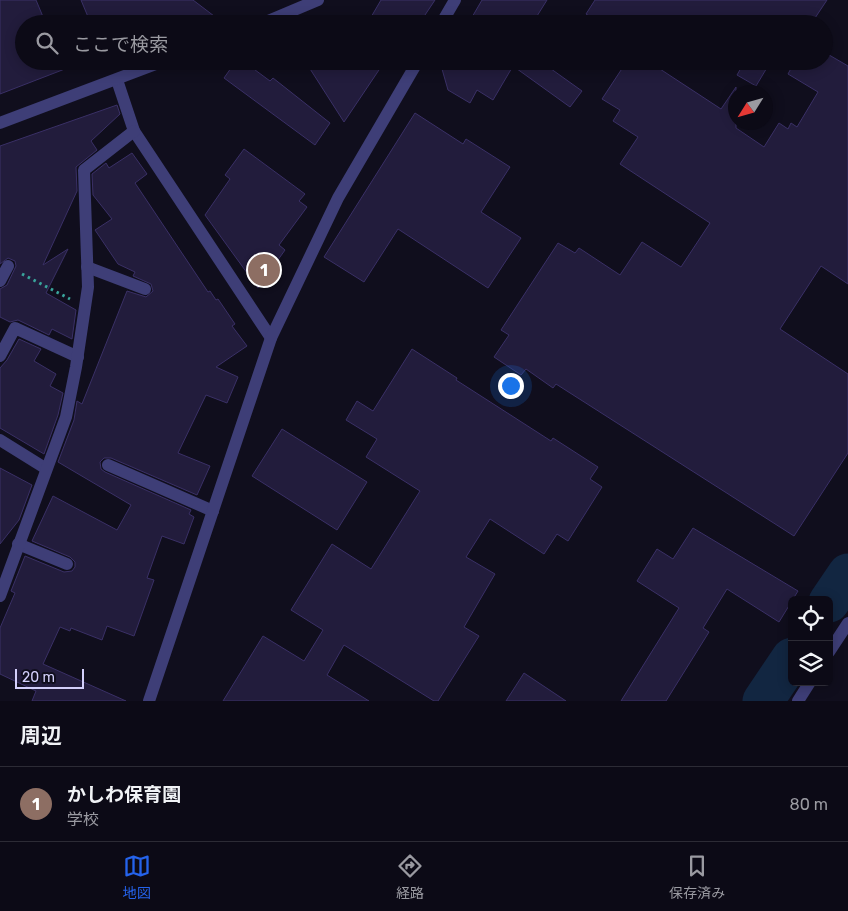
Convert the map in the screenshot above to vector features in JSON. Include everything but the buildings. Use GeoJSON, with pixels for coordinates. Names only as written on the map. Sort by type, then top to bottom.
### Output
{"type":"FeatureCollection","features":[{"type":"Feature","properties":{"kind":"street"},"geometry":{"type":"LineString","coordinates":[[282,15],[318,0]]}},
{"type":"Feature","properties":{"kind":"street"},"geometry":{"type":"LineString","coordinates":[[446,15],[455,0]]}},
{"type":"Feature","properties":{"kind":"street"},"geometry":{"type":"LineString","coordinates":[[0,123],[142,70]]}},
{"type":"Feature","properties":{"kind":"street"},"geometry":{"type":"LineString","coordinates":[[149,701],[271,338],[338,198],[413,70]]}},
{"type":"Feature","properties":{"kind":"street"},"geometry":{"type":"LineString","coordinates":[[117,80],[134,131],[271,338]]}},
{"type":"Feature","properties":{"kind":"street"},"geometry":{"type":"LineString","coordinates":[[0,596],[66,417],[78,357],[85,307],[87,267],[84,170],[134,131]]}},
{"type":"Feature","properties":{"kind":"street"},"geometry":{"type":"LineString","coordinates":[[0,281],[8,266]]}},
{"type":"Feature","properties":{"kind":"street"},"geometry":{"type":"LineString","coordinates":[[87,267],[145,289]]}},
{"type":"Feature","properties":{"kind":"street"},"geometry":{"type":"LineString","coordinates":[[0,356],[15,328],[78,357]]}},
{"type":"Feature","properties":{"kind":"street"},"geometry":{"type":"LineString","coordinates":[[0,440],[46,468]]}},
{"type":"Feature","properties":{"kind":"street"},"geometry":{"type":"LineString","coordinates":[[108,466],[213,511]]}},
{"type":"Feature","properties":{"kind":"street"},"geometry":{"type":"LineString","coordinates":[[18,544],[67,564]]}},
{"type":"Feature","properties":{"kind":"street"},"geometry":{"type":"LineString","coordinates":[[833,646],[848,623]]}},
{"type":"Feature","properties":{"kind":"street"},"geometry":{"type":"LineString","coordinates":[[798,701],[807,686]]}},
{"type":"Feature","properties":{"kind":"path"},"geometry":{"type":"LineString","coordinates":[[8,266],[85,307]]}},
{"type":"Feature","properties":{"kind":"waterway"},"geometry":{"type":"LineString","coordinates":[[833,596],[848,574]]}},
{"type":"Feature","properties":{"kind":"waterway"},"geometry":{"type":"LineString","coordinates":[[763,701],[788,664]]}},
{"type":"Feature","properties":{"kind":"place","name":"かしわ保育園"},"geometry":{"type":"Point","coordinates":[264,270]}}]}
